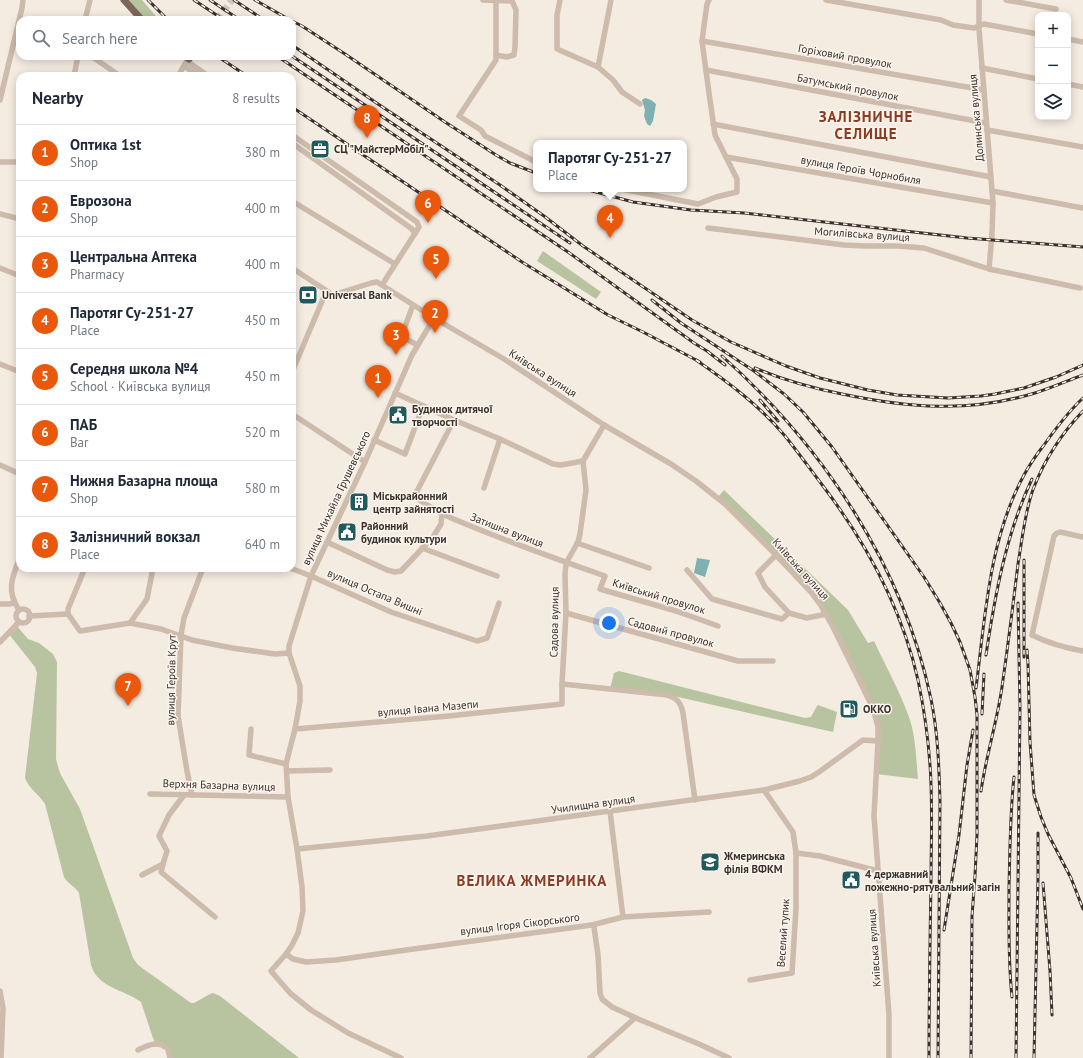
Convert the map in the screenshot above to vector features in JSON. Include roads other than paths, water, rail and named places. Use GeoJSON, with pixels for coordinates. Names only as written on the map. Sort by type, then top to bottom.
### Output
{"type":"FeatureCollection","features":[{"type":"Feature","properties":{"kind":"main road"},"geometry":{"type":"LineString","coordinates":[[124,0],[138,16]]}},
{"type":"Feature","properties":{"kind":"street"},"geometry":{"type":"LineString","coordinates":[[20,16],[23,0]]}},
{"type":"Feature","properties":{"kind":"street"},"geometry":{"type":"LineString","coordinates":[[86,16],[90,0]]}},
{"type":"Feature","properties":{"kind":"street"},"geometry":{"type":"LineString","coordinates":[[482,0],[512,1],[516,10],[514,55],[506,57],[496,55]]}},
{"type":"Feature","properties":{"kind":"street"},"geometry":{"type":"LineString","coordinates":[[560,0],[557,49],[598,67],[613,80],[622,92],[640,104]]}},
{"type":"Feature","properties":{"kind":"street"},"geometry":{"type":"LineString","coordinates":[[598,67],[611,0]]}},
{"type":"Feature","properties":{"kind":"street"},"geometry":{"type":"LineString","coordinates":[[637,192],[698,204],[716,197],[737,192],[737,179],[715,135],[713,124],[702,41],[707,4],[709,0]]}},
{"type":"Feature","properties":{"kind":"street"},"geometry":{"type":"LineString","coordinates":[[826,0],[942,20],[953,25],[974,28],[984,24],[1035,33]]}},
{"type":"Feature","properties":{"kind":"street","name":"Долинська вулиця"},"geometry":{"type":"LineString","coordinates":[[979,0],[979,26],[993,203],[991,248],[988,269]]}},
{"type":"Feature","properties":{"kind":"street"},"geometry":{"type":"LineString","coordinates":[[1006,0],[1056,9]]}},
{"type":"Feature","properties":{"kind":"street"},"geometry":{"type":"LineString","coordinates":[[496,1],[496,60],[459,116],[481,130],[485,136],[533,160]]}},
{"type":"Feature","properties":{"kind":"street"},"geometry":{"type":"LineString","coordinates":[[0,100],[16,33]]}},
{"type":"Feature","properties":{"kind":"street"},"geometry":{"type":"LineString","coordinates":[[1071,40],[1083,42]]}},
{"type":"Feature","properties":{"kind":"street","name":"Горіховий провулок"},"geometry":{"type":"LineString","coordinates":[[702,41],[984,90]]}},
{"type":"Feature","properties":{"kind":"street"},"geometry":{"type":"LineString","coordinates":[[75,72],[77,60]]}},
{"type":"Feature","properties":{"kind":"street"},"geometry":{"type":"LineString","coordinates":[[97,60],[114,72]]}},
{"type":"Feature","properties":{"kind":"street"},"geometry":{"type":"LineString","coordinates":[[180,72],[187,60]]}},
{"type":"Feature","properties":{"kind":"street"},"geometry":{"type":"LineString","coordinates":[[187,60],[196,72]]}},
{"type":"Feature","properties":{"kind":"street"},"geometry":{"type":"LineString","coordinates":[[187,60],[203,72]]}},
{"type":"Feature","properties":{"kind":"street"},"geometry":{"type":"LineString","coordinates":[[982,68],[1035,78]]}},
{"type":"Feature","properties":{"kind":"street","name":"Батумський провулок"},"geometry":{"type":"LineString","coordinates":[[706,70],[986,123]]}},
{"type":"Feature","properties":{"kind":"street"},"geometry":{"type":"LineString","coordinates":[[1071,85],[1083,87]]}},
{"type":"Feature","properties":{"kind":"street"},"geometry":{"type":"LineString","coordinates":[[713,124],[991,177]]}},
{"type":"Feature","properties":{"kind":"street"},"geometry":{"type":"LineString","coordinates":[[987,130],[1083,147]]}},
{"type":"Feature","properties":{"kind":"street"},"geometry":{"type":"LineString","coordinates":[[296,138],[417,222],[419,226],[382,285],[377,282],[371,283],[332,295],[296,271]]}},
{"type":"Feature","properties":{"kind":"street"},"geometry":{"type":"LineString","coordinates":[[296,146],[412,229],[415,234]]}},
{"type":"Feature","properties":{"kind":"street","name":"вулиця Героїв Чорнобиля"},"geometry":{"type":"LineString","coordinates":[[726,157],[993,203]]}},
{"type":"Feature","properties":{"kind":"street"},"geometry":{"type":"LineString","coordinates":[[0,162],[16,162]]}},
{"type":"Feature","properties":{"kind":"street"},"geometry":{"type":"LineString","coordinates":[[992,191],[1083,208]]}},
{"type":"Feature","properties":{"kind":"street"},"geometry":{"type":"LineString","coordinates":[[296,203],[395,264]]}},
{"type":"Feature","properties":{"kind":"street"},"geometry":{"type":"LineString","coordinates":[[0,214],[16,218]]}},
{"type":"Feature","properties":{"kind":"street","name":"Могилівська вулиця"},"geometry":{"type":"LineString","coordinates":[[708,228],[844,245],[924,248],[988,269],[1080,288]]}},
{"type":"Feature","properties":{"kind":"street"},"geometry":{"type":"LineString","coordinates":[[0,268],[16,274]]}},
{"type":"Feature","properties":{"kind":"street","name":"Київська вулиця"},"geometry":{"type":"LineString","coordinates":[[382,285],[434,318],[504,359],[604,425],[672,464],[708,489],[776,555],[811,592],[820,604],[872,707],[877,722],[878,741],[874,814],[888,1015],[889,1058]]}},
{"type":"Feature","properties":{"kind":"street"},"geometry":{"type":"LineString","coordinates":[[296,363],[324,299]]}},
{"type":"Feature","properties":{"kind":"street"},"geometry":{"type":"LineString","coordinates":[[413,305],[403,332],[403,337],[417,345]]}},
{"type":"Feature","properties":{"kind":"street","name":"вулиця Михайла Грушевського"},"geometry":{"type":"LineString","coordinates":[[401,1058],[348,1033],[311,1010],[290,993],[271,971],[292,945],[298,932],[303,911],[302,887],[297,849],[288,797],[286,764],[295,729],[300,701],[300,686],[288,646],[311,576],[365,462],[394,393],[417,345],[434,318]]}},
{"type":"Feature","properties":{"kind":"street"},"geometry":{"type":"LineString","coordinates":[[0,364],[16,370]]}},
{"type":"Feature","properties":{"kind":"street"},"geometry":{"type":"LineString","coordinates":[[394,393],[557,465],[583,461],[604,425]]}},
{"type":"Feature","properties":{"kind":"street"},"geometry":{"type":"LineString","coordinates":[[374,440],[405,454],[423,406]]}},
{"type":"Feature","properties":{"kind":"street"},"geometry":{"type":"LineString","coordinates":[[296,417],[365,462]]}},
{"type":"Feature","properties":{"kind":"street","name":"Затишна вулиця"},"geometry":{"type":"LineString","coordinates":[[454,420],[416,493],[416,498],[442,514],[483,532],[566,563]]}},
{"type":"Feature","properties":{"kind":"street"},"geometry":{"type":"LineString","coordinates":[[484,488],[500,439]]}},
{"type":"Feature","properties":{"kind":"street","name":"Садова вулиця"},"geometry":{"type":"LineString","coordinates":[[562,704],[566,614],[565,574],[566,563],[579,539],[586,484],[583,461]]}},
{"type":"Feature","properties":{"kind":"street"},"geometry":{"type":"LineString","coordinates":[[0,465],[16,472]]}},
{"type":"Feature","properties":{"kind":"street"},"geometry":{"type":"LineString","coordinates":[[327,542],[395,572],[401,570],[433,537],[442,524],[442,514]]}},
{"type":"Feature","properties":{"kind":"street"},"geometry":{"type":"LineString","coordinates":[[1083,537],[1060,532],[1053,537],[1032,635],[1041,640],[1070,649],[1083,651]]}},
{"type":"Feature","properties":{"kind":"street"},"geometry":{"type":"LineString","coordinates":[[577,544],[649,568]]}},
{"type":"Feature","properties":{"kind":"street"},"geometry":{"type":"LineString","coordinates":[[422,548],[497,576]]}},
{"type":"Feature","properties":{"kind":"street"},"geometry":{"type":"LineString","coordinates":[[776,555],[758,573],[765,587],[790,613],[807,618],[826,614]]}},
{"type":"Feature","properties":{"kind":"street","name":"Київський провулок"},"geometry":{"type":"LineString","coordinates":[[566,563],[605,576],[600,589],[676,611],[718,626]]}},
{"type":"Feature","properties":{"kind":"street"},"geometry":{"type":"LineString","coordinates":[[16,566],[11,588],[14,603],[19,610]]}},
{"type":"Feature","properties":{"kind":"street"},"geometry":{"type":"LineString","coordinates":[[296,570],[311,576]]}},
{"type":"Feature","properties":{"kind":"street"},"geometry":{"type":"LineString","coordinates":[[687,570],[712,599],[782,619],[790,613]]}},
{"type":"Feature","properties":{"kind":"street"},"geometry":{"type":"LineString","coordinates":[[83,572],[69,604],[68,614],[80,631],[130,623],[161,628],[192,640],[232,648],[275,654],[289,653]]}},
{"type":"Feature","properties":{"kind":"street"},"geometry":{"type":"LineString","coordinates":[[130,623],[146,599],[152,572]]}},
{"type":"Feature","properties":{"kind":"street","name":"вулиця Героїв Крут"},"geometry":{"type":"LineString","coordinates":[[192,795],[178,716],[181,635],[184,618],[201,572]]}},
{"type":"Feature","properties":{"kind":"street","name":"вулиця Остапа Вишні"},"geometry":{"type":"LineString","coordinates":[[311,576],[391,612],[477,641],[487,638],[499,603]]}},
{"type":"Feature","properties":{"kind":"street"},"geometry":{"type":"LineString","coordinates":[[0,604],[14,603]]}},
{"type":"Feature","properties":{"kind":"street"},"geometry":{"type":"LineString","coordinates":[[19,610],[26,610],[29,616]]}},
{"type":"Feature","properties":{"kind":"street"},"geometry":{"type":"LineString","coordinates":[[19,610],[16,616],[19,622]]}},
{"type":"Feature","properties":{"kind":"street"},"geometry":{"type":"LineString","coordinates":[[29,616],[68,614]]}},
{"type":"Feature","properties":{"kind":"street","name":"Садовий провулок"},"geometry":{"type":"LineString","coordinates":[[566,614],[738,661],[773,661]]}},
{"type":"Feature","properties":{"kind":"street"},"geometry":{"type":"LineString","coordinates":[[0,642],[19,622],[26,622],[29,616]]}},
{"type":"Feature","properties":{"kind":"street"},"geometry":{"type":"LineString","coordinates":[[562,684],[658,694],[670,696],[676,699],[680,703],[683,713],[695,800]]}},
{"type":"Feature","properties":{"kind":"street","name":"вулиця Івана Мазепи"},"geometry":{"type":"LineString","coordinates":[[295,729],[449,716],[562,704]]}},
{"type":"Feature","properties":{"kind":"street"},"geometry":{"type":"LineString","coordinates":[[251,729],[249,755],[286,764]]}},
{"type":"Feature","properties":{"kind":"street","name":"Училищна вулиця"},"geometry":{"type":"LineString","coordinates":[[297,849],[427,836],[764,790],[810,777],[863,740],[878,741]]}},
{"type":"Feature","properties":{"kind":"street"},"geometry":{"type":"LineString","coordinates":[[287,771],[330,770]]}},
{"type":"Feature","properties":{"kind":"street"},"geometry":{"type":"LineString","coordinates":[[764,790],[793,832],[796,853],[820,856],[878,871]]}},
{"type":"Feature","properties":{"kind":"street","name":"Верхня Базарна вулиця"},"geometry":{"type":"LineString","coordinates":[[150,794],[288,797]]}},
{"type":"Feature","properties":{"kind":"street"},"geometry":{"type":"LineString","coordinates":[[184,794],[169,815],[159,836],[167,850],[161,872],[215,917]]}},
{"type":"Feature","properties":{"kind":"street"},"geometry":{"type":"LineString","coordinates":[[610,811],[623,917]]}},
{"type":"Feature","properties":{"kind":"street","name":"Веселий тупик"},"geometry":{"type":"LineString","coordinates":[[750,980],[792,972],[796,908],[796,853]]}},
{"type":"Feature","properties":{"kind":"street"},"geometry":{"type":"LineString","coordinates":[[142,875],[163,864]]}},
{"type":"Feature","properties":{"kind":"street"},"geometry":{"type":"LineString","coordinates":[[592,925],[623,917],[709,912]]}},
{"type":"Feature","properties":{"kind":"street","name":"вулиця Ігоря Сікорського"},"geometry":{"type":"LineString","coordinates":[[286,954],[293,959],[306,962],[336,960],[592,925],[594,927],[598,955],[600,992],[602,999],[612,1007],[635,1018],[700,1044],[729,1058]]}},
{"type":"Feature","properties":{"kind":"street"},"geometry":{"type":"LineString","coordinates":[[0,991],[3,1008],[1,1058]]}},
{"type":"Feature","properties":{"kind":"street"},"geometry":{"type":"LineString","coordinates":[[590,1058],[635,1018]]}},
{"type":"Feature","properties":{"kind":"street"},"geometry":{"type":"LineString","coordinates":[[138,1050],[151,1044],[165,1046],[168,1049],[170,1058]]}},
{"type":"Feature","properties":{"kind":"water"},"geometry":{"type":"Polygon","coordinates":[[[645,98],[656,104],[653,121],[650,126],[647,124],[644,116],[645,110],[642,100],[645,98]]]}},
{"type":"Feature","properties":{"kind":"water"},"geometry":{"type":"Polygon","coordinates":[[[697,558],[710,560],[705,577],[694,573],[697,558]]]}},
{"type":"Feature","properties":{"kind":"tunnel"},"geometry":{"type":"LineString","coordinates":[[220,16],[232,0]]}},
{"type":"Feature","properties":{"kind":"railway"},"geometry":{"type":"LineString","coordinates":[[148,0],[164,16]]}},
{"type":"Feature","properties":{"kind":"railway"},"geometry":{"type":"LineString","coordinates":[[194,0],[218,16]]}},
{"type":"Feature","properties":{"kind":"railway"},"geometry":{"type":"LineString","coordinates":[[210,0],[234,16]]}},
{"type":"Feature","properties":{"kind":"railway"},"geometry":{"type":"LineString","coordinates":[[234,0],[258,16]]}},
{"type":"Feature","properties":{"kind":"railway"},"geometry":{"type":"LineString","coordinates":[[255,0],[283,16]]}},
{"type":"Feature","properties":{"kind":"railway"},"geometry":{"type":"LineString","coordinates":[[296,23],[496,155],[510,163],[533,172]]}},
{"type":"Feature","properties":{"kind":"railway"},"geometry":{"type":"LineString","coordinates":[[296,48],[500,185],[583,246],[692,320],[731,342],[786,366],[820,378],[868,390],[897,395],[948,398],[981,396],[1024,388],[1056,377],[1083,365]]}},
{"type":"Feature","properties":{"kind":"railway"},"geometry":{"type":"LineString","coordinates":[[296,59],[570,243]]}},
{"type":"Feature","properties":{"kind":"railway"},"geometry":{"type":"LineString","coordinates":[[223,60],[241,72]]}},
{"type":"Feature","properties":{"kind":"railway"},"geometry":{"type":"LineString","coordinates":[[283,60],[568,252],[725,365]]}},
{"type":"Feature","properties":{"kind":"railway"},"geometry":{"type":"LineString","coordinates":[[296,110],[522,262],[608,315],[700,362]]}},
{"type":"Feature","properties":{"kind":"railway"},"geometry":{"type":"LineString","coordinates":[[596,192],[633,202],[691,210],[744,213],[967,238],[1083,247]]}},
{"type":"Feature","properties":{"kind":"railway"},"geometry":{"type":"LineString","coordinates":[[652,300],[681,323],[754,371],[784,394],[803,412],[832,447],[924,577],[940,603],[960,642],[970,670],[977,715],[977,835],[972,916],[971,1058]]}},
{"type":"Feature","properties":{"kind":"railway"},"geometry":{"type":"LineString","coordinates":[[722,356],[759,391],[793,429],[825,469],[854,511],[879,556],[901,602],[918,650],[931,699],[937,737],[939,763],[938,1058]]}},
{"type":"Feature","properties":{"kind":"railway"},"geometry":{"type":"LineString","coordinates":[[696,360],[732,386],[754,405],[775,425],[795,448],[839,508],[868,554],[893,603],[903,628],[918,680],[924,712],[931,780],[932,824],[929,1058]]}},
{"type":"Feature","properties":{"kind":"railway"},"geometry":{"type":"LineString","coordinates":[[755,368],[798,383],[842,394],[891,403],[939,406],[986,404],[1011,399],[1035,393],[1083,375]]}},
{"type":"Feature","properties":{"kind":"railway"},"geometry":{"type":"LineString","coordinates":[[976,688],[990,579],[1003,525],[1012,500],[1024,475],[1036,456],[1062,420],[1083,398]]}},
{"type":"Feature","properties":{"kind":"railway"},"geometry":{"type":"LineString","coordinates":[[760,400],[778,421]]}},
{"type":"Feature","properties":{"kind":"railway"},"geometry":{"type":"LineString","coordinates":[[981,791],[1000,700],[1018,564],[1028,505],[1038,477],[1049,456],[1061,437],[1083,411]]}},
{"type":"Feature","properties":{"kind":"railway"},"geometry":{"type":"LineString","coordinates":[[986,655],[993,610],[1008,543],[1032,479]]}},
{"type":"Feature","properties":{"kind":"railway"},"geometry":{"type":"LineString","coordinates":[[1024,560],[1024,657]]}},
{"type":"Feature","properties":{"kind":"railway"},"geometry":{"type":"LineString","coordinates":[[1016,1058],[1020,708],[1018,603]]}},
{"type":"Feature","properties":{"kind":"railway"},"geometry":{"type":"LineString","coordinates":[[1027,650],[1030,742],[1034,795],[1048,834],[1071,878],[1083,909]]}},
{"type":"Feature","properties":{"kind":"railway"},"geometry":{"type":"LineString","coordinates":[[982,714],[984,674]]}},
{"type":"Feature","properties":{"kind":"railway"},"geometry":{"type":"LineString","coordinates":[[944,930],[959,835],[967,765],[973,730]]}},
{"type":"Feature","properties":{"kind":"railway"},"geometry":{"type":"LineString","coordinates":[[1012,997],[1009,956],[1009,887],[1014,777]]}},
{"type":"Feature","properties":{"kind":"railway"},"geometry":{"type":"LineString","coordinates":[[1034,1058],[1038,833]]}},
{"type":"Feature","properties":{"kind":"railway"},"geometry":{"type":"LineString","coordinates":[[1043,883],[1052,1015]]}},
{"type":"Feature","properties":{"kind":"place","name":"Залізничний вокзал"},"geometry":{"type":"Point","coordinates":[367,138]}},
{"type":"Feature","properties":{"kind":"place","name":"СЦ \"МайстерМобіл\""},"geometry":{"type":"Point","coordinates":[320,149]}},
{"type":"Feature","properties":{"kind":"place","name":"ПАБ"},"geometry":{"type":"Point","coordinates":[428,223]}},
{"type":"Feature","properties":{"kind":"place","name":"Паротяг Су-251-27"},"geometry":{"type":"Point","coordinates":[610,238]}},
{"type":"Feature","properties":{"kind":"place","name":"Середня школа №4"},"geometry":{"type":"Point","coordinates":[436,279]}},
{"type":"Feature","properties":{"kind":"place","name":"Universal Bank"},"geometry":{"type":"Point","coordinates":[308,295]}},
{"type":"Feature","properties":{"kind":"place","name":"Еврозона"},"geometry":{"type":"Point","coordinates":[435,333]}},
{"type":"Feature","properties":{"kind":"place","name":"Центральна Аптека"},"geometry":{"type":"Point","coordinates":[396,355]}},
{"type":"Feature","properties":{"kind":"place","name":"Оптика 1st"},"geometry":{"type":"Point","coordinates":[378,398]}},
{"type":"Feature","properties":{"kind":"place","name":"Будинок дитячої творчості"},"geometry":{"type":"Point","coordinates":[398,415]}},
{"type":"Feature","properties":{"kind":"place","name":"Міськрайонний центр зайнятості"},"geometry":{"type":"Point","coordinates":[359,502]}},
{"type":"Feature","properties":{"kind":"place","name":"Районний будинок культури"},"geometry":{"type":"Point","coordinates":[347,532]}},
{"type":"Feature","properties":{"kind":"place","name":"Нижня Базарна площа"},"geometry":{"type":"Point","coordinates":[128,706]}},
{"type":"Feature","properties":{"kind":"place","name":"ОККО"},"geometry":{"type":"Point","coordinates":[849,709]}},
{"type":"Feature","properties":{"kind":"place","name":"Жмеринська філія ВФКМ"},"geometry":{"type":"Point","coordinates":[710,862]}},
{"type":"Feature","properties":{"kind":"place","name":"4 державний пожежно-рятувальний загін"},"geometry":{"type":"Point","coordinates":[851,880]}},
{"type":"Feature","properties":{"kind":"district","name":"ЗАЛІЗНИЧНЕ СЕЛИЩЕ"},"geometry":{"type":"Point","coordinates":[866,124]}},
{"type":"Feature","properties":{"kind":"district","name":"ВЕЛИКА ЖМЕРИНКА"},"geometry":{"type":"Point","coordinates":[532,880]}}]}
